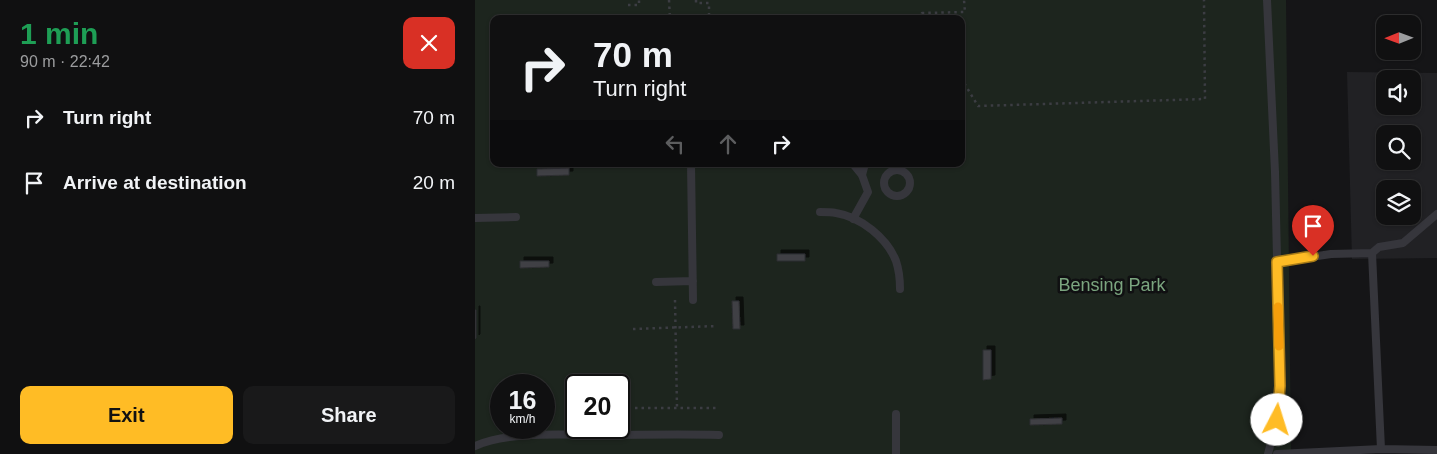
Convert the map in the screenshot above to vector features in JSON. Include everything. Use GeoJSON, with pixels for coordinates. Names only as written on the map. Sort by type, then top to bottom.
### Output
{"type":"FeatureCollection","features":[{"type":"Feature","properties":{"kind":"lane"},"geometry":{"type":"LineString","coordinates":[[1267,0],[1275,172],[1280,386],[1277,420],[1268,454]]}},
{"type":"Feature","properties":{"kind":"lane"},"geometry":{"type":"LineString","coordinates":[[691,167],[693,300]]}},
{"type":"Feature","properties":{"kind":"lane"},"geometry":{"type":"LineString","coordinates":[[853,219],[868,192],[862,175],[855,167]]}},
{"type":"Feature","properties":{"kind":"lane"},"geometry":{"type":"LineString","coordinates":[[862,175],[864,167]]}},
{"type":"Feature","properties":{"kind":"lane"},"geometry":{"type":"LineString","coordinates":[[820,212],[835,213],[853,219],[869,228],[889,248],[896,261],[900,288]]}},
{"type":"Feature","properties":{"kind":"lane"},"geometry":{"type":"LineString","coordinates":[[1277,262],[1331,254],[1372,253],[1379,247],[1403,242],[1437,214]]}},
{"type":"Feature","properties":{"kind":"lane"},"geometry":{"type":"LineString","coordinates":[[475,218],[516,217]]}},
{"type":"Feature","properties":{"kind":"lane"},"geometry":{"type":"LineString","coordinates":[[1372,253],[1381,449]]}},
{"type":"Feature","properties":{"kind":"lane"},"geometry":{"type":"LineString","coordinates":[[657,282],[693,281]]}},
{"type":"Feature","properties":{"kind":"lane"},"geometry":{"type":"LineString","coordinates":[[896,414],[896,454]]}},
{"type":"Feature","properties":{"kind":"lane"},"geometry":{"type":"LineString","coordinates":[[475,446],[485,442],[520,436],[719,435]]}},
{"type":"Feature","properties":{"kind":"lane"},"geometry":{"type":"LineString","coordinates":[[1277,454],[1381,449],[1437,450]]}},
{"type":"Feature","properties":{"kind":"path"},"geometry":{"type":"LineString","coordinates":[[628,5],[639,5],[639,0]]}},
{"type":"Feature","properties":{"kind":"path"},"geometry":{"type":"LineString","coordinates":[[669,0],[670,15]]}},
{"type":"Feature","properties":{"kind":"path"},"geometry":{"type":"LineString","coordinates":[[696,0],[696,3],[709,3],[709,15]]}},
{"type":"Feature","properties":{"kind":"path"},"geometry":{"type":"LineString","coordinates":[[923,15],[922,13],[965,12],[964,0]]}},
{"type":"Feature","properties":{"kind":"path"},"geometry":{"type":"LineString","coordinates":[[965,85],[978,106],[1205,99],[1204,0]]}},
{"type":"Feature","properties":{"kind":"path"},"geometry":{"type":"LineString","coordinates":[[675,300],[677,408]]}},
{"type":"Feature","properties":{"kind":"path"},"geometry":{"type":"LineString","coordinates":[[633,329],[717,326]]}},
{"type":"Feature","properties":{"kind":"path"},"geometry":{"type":"LineString","coordinates":[[635,408],[719,408]]}},
{"type":"Feature","properties":{"kind":"shaded area"},"geometry":{"type":"Polygon","coordinates":[[[1347,72],[1376,72],[1376,115],[1421,115],[1421,73],[1437,73],[1437,258],[1352,259],[1347,72]]]}},
{"type":"Feature","properties":{"kind":"green space","name":"Bensing Park"},"geometry":{"type":"Polygon","coordinates":[[[475,0],[1286,0],[1291,454],[475,454],[475,0]]]}},
{"type":"Feature","properties":{"kind":"building"},"geometry":{"type":"Polygon","coordinates":[[[569,168],[569,175],[537,176],[537,169],[569,168]]]}},
{"type":"Feature","properties":{"kind":"building"},"geometry":{"type":"Polygon","coordinates":[[[777,254],[805,254],[805,261],[777,261],[777,254]]]}},
{"type":"Feature","properties":{"kind":"building"},"geometry":{"type":"Polygon","coordinates":[[[520,261],[549,261],[549,267],[520,268],[520,261]]]}},
{"type":"Feature","properties":{"kind":"building"},"geometry":{"type":"Polygon","coordinates":[[[732,301],[739,301],[740,329],[733,329],[732,301]]]}},
{"type":"Feature","properties":{"kind":"building"},"geometry":{"type":"Polygon","coordinates":[[[475,310],[476,338],[475,339],[475,310]]]}},
{"type":"Feature","properties":{"kind":"building"},"geometry":{"type":"Polygon","coordinates":[[[983,350],[991,350],[991,379],[983,380],[983,350]]]}},
{"type":"Feature","properties":{"kind":"building"},"geometry":{"type":"Polygon","coordinates":[[[1062,418],[1062,424],[1030,425],[1030,419],[1062,418]]]}},
{"type":"Feature","properties":{"kind":"slow traffic"},"geometry":{"type":"LineString","coordinates":[[1278,307],[1279,346]]}},
{"type":"Feature","properties":{"kind":"route"},"geometry":{"type":"LineString","coordinates":[[1277,420],[1280,386],[1277,262],[1313,256]]}}]}
